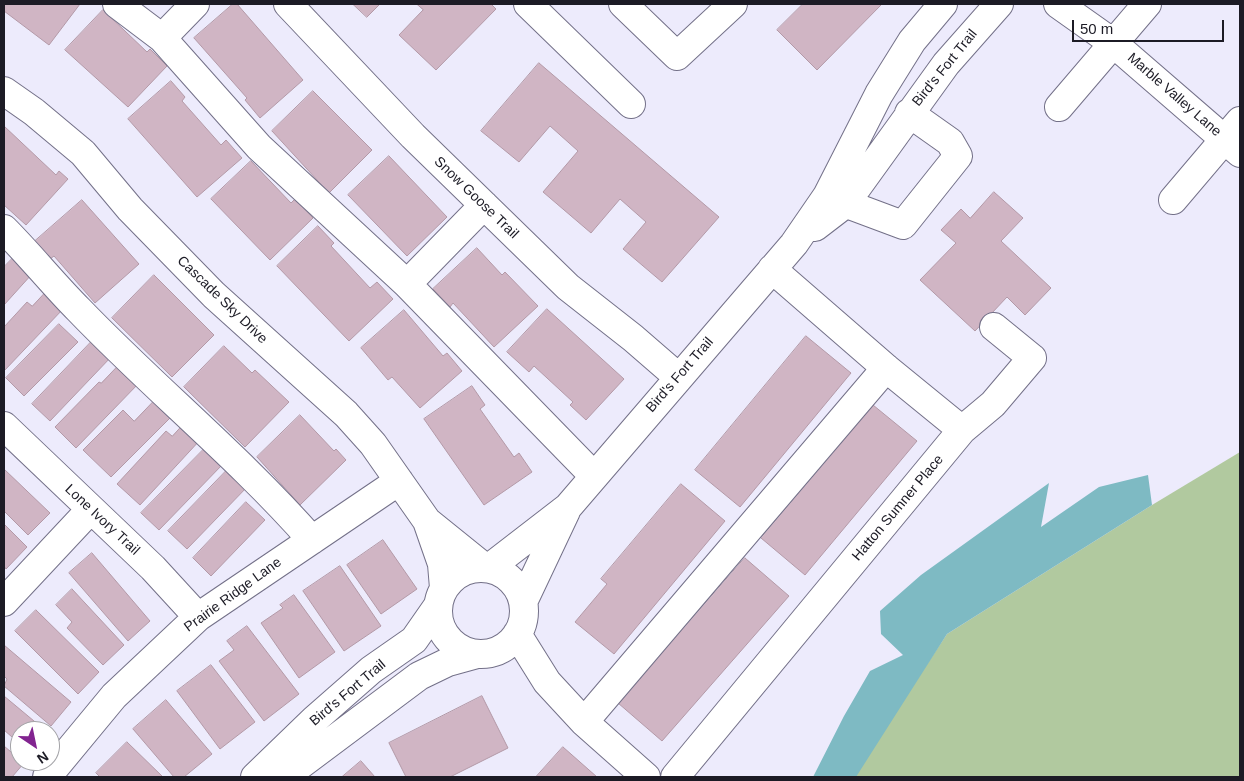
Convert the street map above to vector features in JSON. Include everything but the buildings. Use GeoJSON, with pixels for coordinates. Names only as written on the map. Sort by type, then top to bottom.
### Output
{"type":"FeatureCollection","features":[{"type":"Feature","properties":{"kind":"street"},"geometry":{"type":"LineString","coordinates":[[117,4],[162,38],[259,146],[407,284],[594,476]]}},
{"type":"Feature","properties":{"kind":"street"},"geometry":{"type":"LineString","coordinates":[[162,38],[195,4]]}},
{"type":"Feature","properties":{"kind":"street","name":"Snow Goose Trail"},"geometry":{"type":"LineString","coordinates":[[288,4],[414,136],[568,287],[633,338],[678,377]]}},
{"type":"Feature","properties":{"kind":"street"},"geometry":{"type":"LineString","coordinates":[[528,4],[632,104]]}},
{"type":"Feature","properties":{"kind":"street"},"geometry":{"type":"LineString","coordinates":[[623,4],[677,56],[733,4]]}},
{"type":"Feature","properties":{"kind":"street","name":"Bird's Fort Trail"},"geometry":{"type":"LineString","coordinates":[[836,200],[879,94],[912,41],[943,4]]}},
{"type":"Feature","properties":{"kind":"street","name":"Bird's Fort Trail"},"geometry":{"type":"LineString","coordinates":[[487,568],[568,507],[772,269],[836,200],[909,113],[946,64],[999,4]]}},
{"type":"Feature","properties":{"kind":"street","name":"Marble Valley Lane"},"geometry":{"type":"LineString","coordinates":[[1058,4],[1114,43],[1235,138]]}},
{"type":"Feature","properties":{"kind":"street"},"geometry":{"type":"LineString","coordinates":[[1059,107],[1147,4]]}},
{"type":"Feature","properties":{"kind":"street","name":"Cascade Sky Drive"},"geometry":{"type":"LineString","coordinates":[[4,91],[34,112],[83,154],[130,209],[214,295],[346,414],[373,444],[427,521],[442,564],[441,597]]}},
{"type":"Feature","properties":{"kind":"street"},"geometry":{"type":"LineString","coordinates":[[836,200],[902,225],[958,156],[950,142],[909,113]]}},
{"type":"Feature","properties":{"kind":"street"},"geometry":{"type":"LineString","coordinates":[[1173,200],[1235,138]]}},
{"type":"Feature","properties":{"kind":"street"},"geometry":{"type":"LineString","coordinates":[[407,284],[484,205]]}},
{"type":"Feature","properties":{"kind":"street"},"geometry":{"type":"LineString","coordinates":[[4,229],[34,259],[78,310],[262,485],[312,540]]}},
{"type":"Feature","properties":{"kind":"street"},"geometry":{"type":"LineString","coordinates":[[772,269],[886,368],[962,430]]}},
{"type":"Feature","properties":{"kind":"street","name":"Hatton Sumner Place"},"geometry":{"type":"LineString","coordinates":[[675,777],[962,430],[993,404],[1032,358],[994,327]]}},
{"type":"Feature","properties":{"kind":"street"},"geometry":{"type":"LineString","coordinates":[[584,722],[886,368]]}},
{"type":"Feature","properties":{"kind":"street","name":"Lone Ivory Trail"},"geometry":{"type":"LineString","coordinates":[[4,426],[181,596],[198,617]]}},
{"type":"Feature","properties":{"kind":"street","name":"Prairie Ridge Lane"},"geometry":{"type":"LineString","coordinates":[[47,777],[114,696],[198,617],[399,481]]}},
{"type":"Feature","properties":{"kind":"street","name":"Bird's Fort Trail"},"geometry":{"type":"LineString","coordinates":[[523,602],[568,507]]}},
{"type":"Feature","properties":{"kind":"street"},"geometry":{"type":"LineString","coordinates":[[4,602],[91,509]]}},
{"type":"Feature","properties":{"kind":"street","name":"Cascade Sky Drive"},"geometry":{"type":"LineString","coordinates":[[427,521],[487,568]]}},
{"type":"Feature","properties":{"kind":"street"},"geometry":{"type":"LineString","coordinates":[[483,653],[510,643],[517,634],[524,613],[519,590],[511,580],[501,572],[487,568],[462,572],[441,597],[438,620],[443,633],[452,643],[463,650],[483,653],[547,682]]}},
{"type":"Feature","properties":{"kind":"street","name":"Bird's Fort Trail"},"geometry":{"type":"LineString","coordinates":[[255,777],[314,720],[371,670],[414,640],[441,597]]}},
{"type":"Feature","properties":{"kind":"street"},"geometry":{"type":"LineString","coordinates":[[517,634],[547,682],[584,722],[646,777]]}},
{"type":"Feature","properties":{"kind":"street","name":"Bird's Fort Trail"},"geometry":{"type":"LineString","coordinates":[[284,777],[419,676],[448,662],[483,653]]}},
{"type":"Feature","properties":{"kind":"green space"},"geometry":{"type":"Polygon","coordinates":[[[1240,452],[1240,777],[852,777],[947,634],[1240,452]]]}},
{"type":"Feature","properties":{"kind":"water"},"geometry":{"type":"Polygon","coordinates":[[[1148,475],[1152,505],[947,634],[856,777],[813,777],[844,716],[870,671],[903,655],[881,634],[880,611],[921,575],[1049,483],[1041,527],[1099,487],[1148,475]]]}}]}
